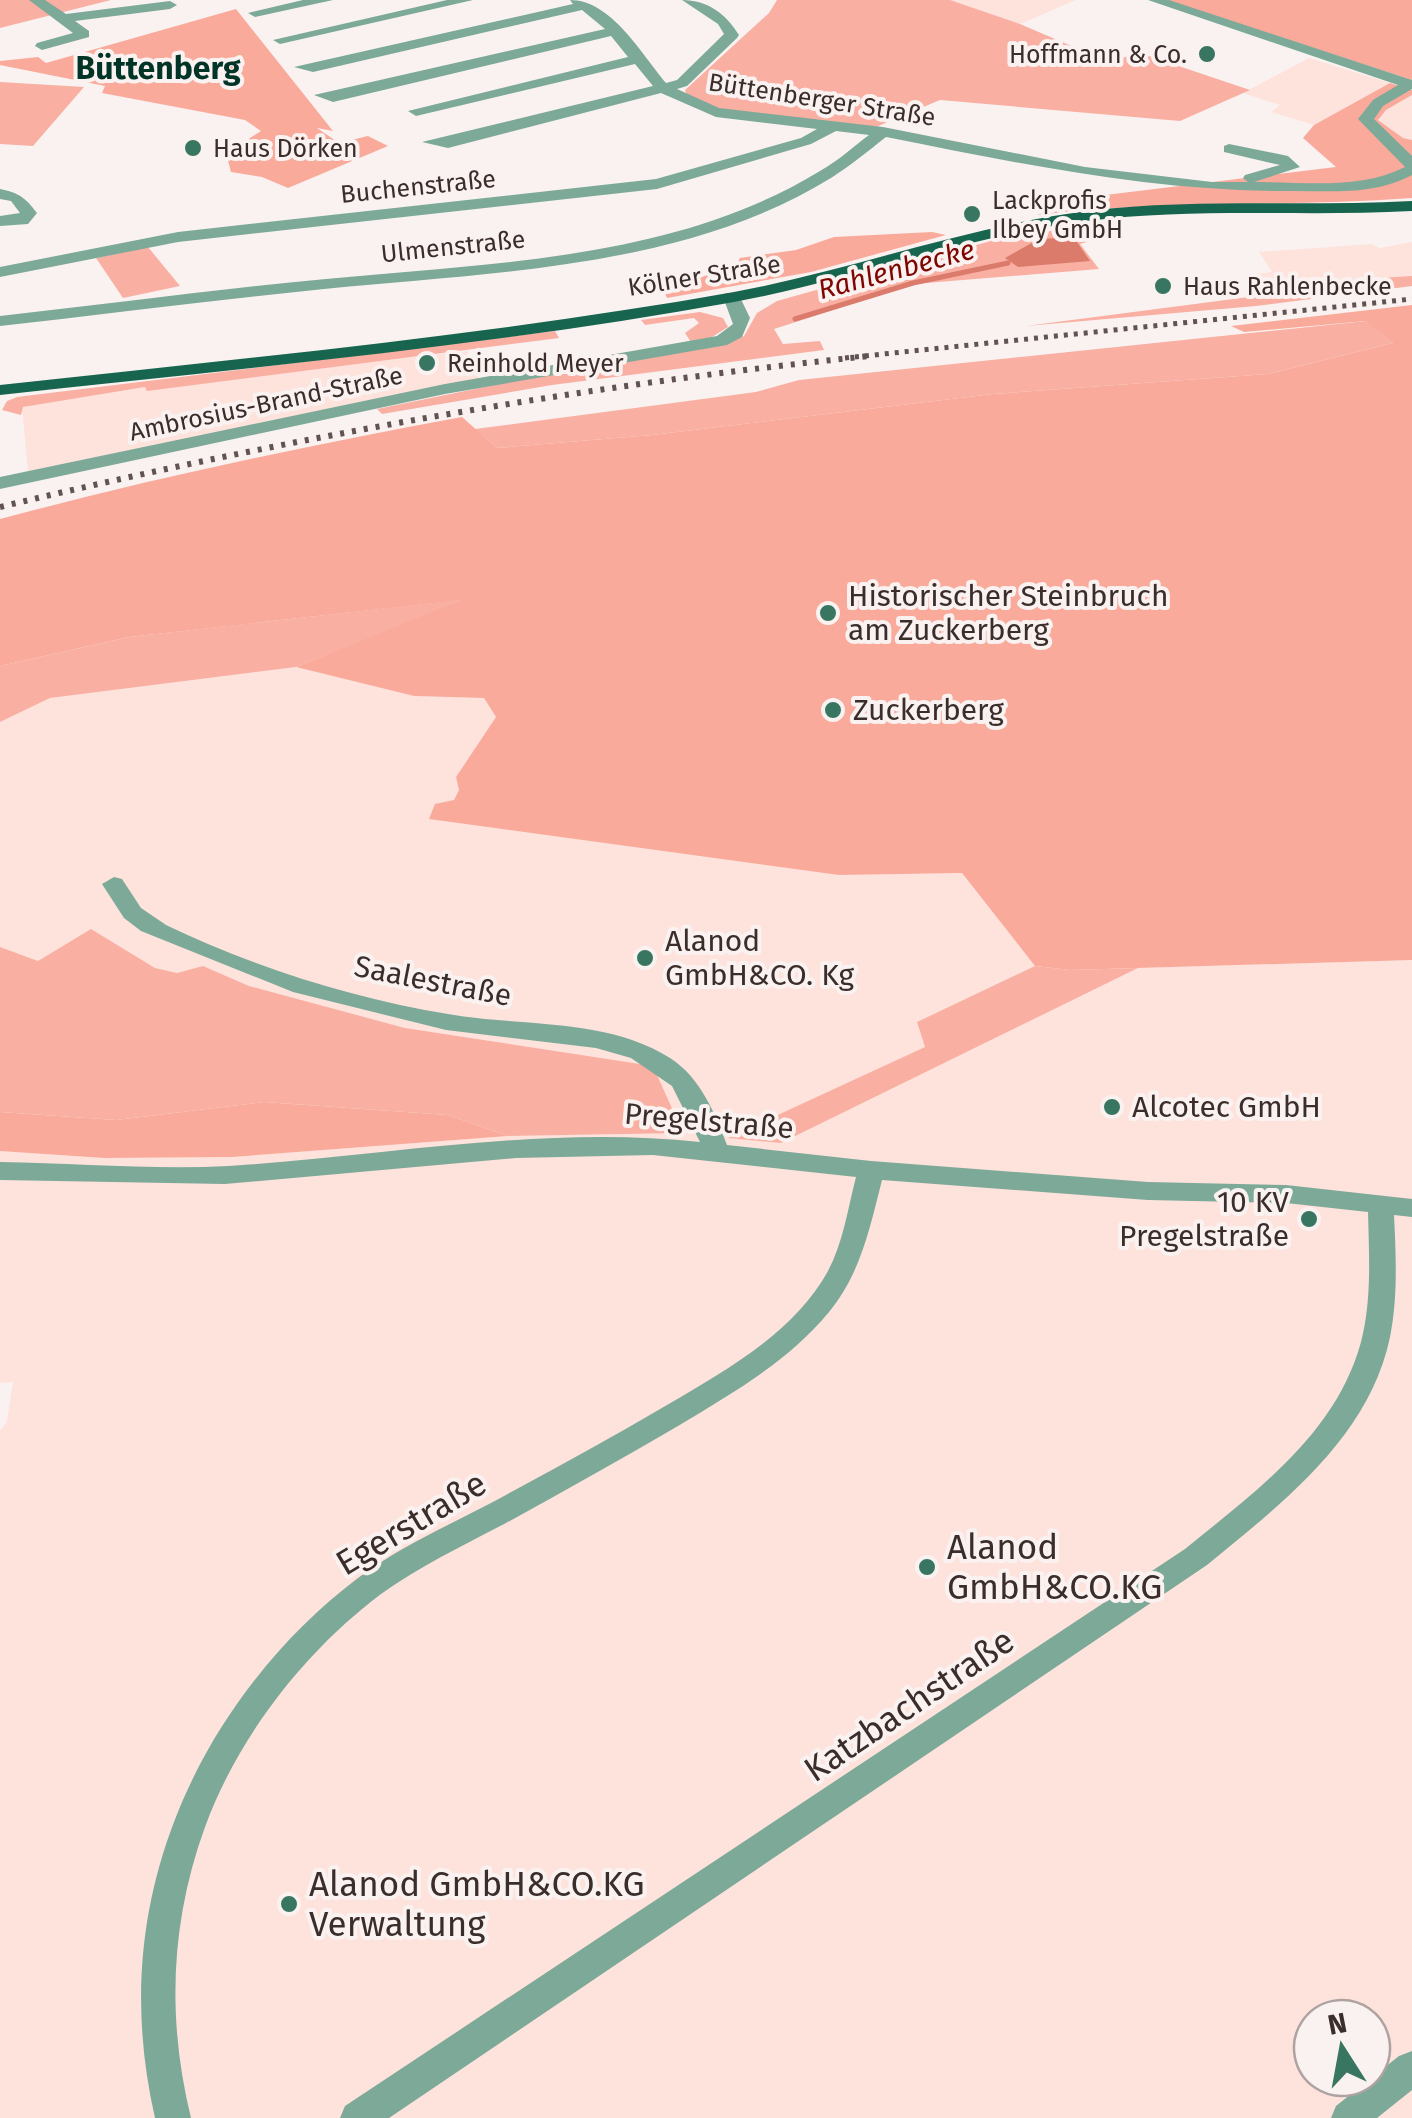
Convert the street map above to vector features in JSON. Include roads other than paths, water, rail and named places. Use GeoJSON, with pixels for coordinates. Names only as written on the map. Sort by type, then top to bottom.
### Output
{"type":"FeatureCollection","features":[{"type":"Feature","properties":{"kind":"main road","name":"Kölner Straße"},"geometry":{"type":"LineString","coordinates":[[0,390],[434,339],[732,297],[817,280],[984,234],[1080,217],[1195,208],[1412,206]]}},
{"type":"Feature","properties":{"kind":"street"},"geometry":{"type":"LineString","coordinates":[[36,0],[84,34],[42,46]]}},
{"type":"Feature","properties":{"kind":"street"},"geometry":{"type":"LineString","coordinates":[[255,13],[326,0]]}},
{"type":"Feature","properties":{"kind":"street"},"geometry":{"type":"LineString","coordinates":[[280,40],[466,0]]}},
{"type":"Feature","properties":{"kind":"street"},"geometry":{"type":"LineString","coordinates":[[663,88],[682,83],[698,72],[732,34],[723,21],[689,0]]}},
{"type":"Feature","properties":{"kind":"street"},"geometry":{"type":"LineString","coordinates":[[1155,0],[1411,84]]}},
{"type":"Feature","properties":{"kind":"street","name":"Büttenberger Straße"},"geometry":{"type":"LineString","coordinates":[[301,67],[312,68],[582,2],[615,30],[663,88],[716,112],[882,132],[1085,172],[1212,187]]}},
{"type":"Feature","properties":{"kind":"street"},"geometry":{"type":"LineString","coordinates":[[64,20],[110,10],[170,5]]}},
{"type":"Feature","properties":{"kind":"street"},"geometry":{"type":"LineString","coordinates":[[321,95],[334,98],[615,30]]}},
{"type":"Feature","properties":{"kind":"street"},"geometry":{"type":"LineString","coordinates":[[416,110],[637,60]]}},
{"type":"Feature","properties":{"kind":"street"},"geometry":{"type":"LineString","coordinates":[[1212,187],[1358,186],[1389,181],[1412,167],[1366,119],[1378,103],[1411,84]]}},
{"type":"Feature","properties":{"kind":"street","name":"Büttenberger Straße"},"geometry":{"type":"LineString","coordinates":[[430,142],[448,143],[663,88]]}},
{"type":"Feature","properties":{"kind":"street","name":"Buchenstraße"},"geometry":{"type":"LineString","coordinates":[[0,272],[178,237],[657,184],[806,141],[834,126]]}},
{"type":"Feature","properties":{"kind":"street","name":"Ulmenstraße"},"geometry":{"type":"LineString","coordinates":[[0,320],[491,270],[598,253],[748,211],[828,174],[855,157],[882,132]]}},
{"type":"Feature","properties":{"kind":"street"},"geometry":{"type":"LineString","coordinates":[[1212,187],[1292,166],[1282,159],[1229,149]]}},
{"type":"Feature","properties":{"kind":"street"},"geometry":{"type":"LineString","coordinates":[[0,194],[16,197],[29,213],[22,221],[0,221]]}},
{"type":"Feature","properties":{"kind":"street","name":"Ambrosius-Brand-Straße"},"geometry":{"type":"LineString","coordinates":[[0,483],[445,389],[720,341],[742,327],[742,311],[732,297]]}},
{"type":"Feature","properties":{"kind":"street","name":"Saalestraße"},"geometry":{"type":"LineString","coordinates":[[114,884],[134,914],[162,932],[308,988],[396,1012],[482,1028],[585,1038],[642,1053],[675,1074],[690,1090],[716,1150]]}},
{"type":"Feature","properties":{"kind":"street","name":"Pregelstraße"},"geometry":{"type":"LineString","coordinates":[[0,1171],[225,1176],[516,1149],[653,1146],[872,1170],[1148,1191],[1286,1194],[1396,1205]]}},
{"type":"Feature","properties":{"kind":"street","name":"Egerstraße"},"geometry":{"type":"LineString","coordinates":[[173,2118],[159,2052],[164,1916],[178,1848],[204,1784],[238,1726],[273,1679],[356,1596],[431,1549],[605,1455],[738,1375],[781,1344],[839,1276],[872,1170]]}},
{"type":"Feature","properties":{"kind":"street","name":"Katzbachstraße"},"geometry":{"type":"LineString","coordinates":[[358,2118],[1196,1557],[1283,1484],[1326,1442],[1356,1396],[1382,1298],[1396,1205]]}},
{"type":"Feature","properties":{"kind":"street"},"geometry":{"type":"LineString","coordinates":[[1349,2118],[1412,2068]]}},
{"type":"Feature","properties":{"kind":"waterway","name":"Rahlenbecke"},"geometry":{"type":"LineString","coordinates":[[795,319],[913,283],[1008,263]]}},
{"type":"Feature","properties":{"kind":"railway"},"geometry":{"type":"LineString","coordinates":[[845,358],[1412,299]]}},
{"type":"Feature","properties":{"kind":"railway"},"geometry":{"type":"LineString","coordinates":[[0,507],[432,417],[650,383],[870,356]]}},
{"type":"Feature","properties":{"kind":"place","name":"Hoffmann & Co."},"geometry":{"type":"Point","coordinates":[1207,54]}},
{"type":"Feature","properties":{"kind":"place","name":"Haus Dörken"},"geometry":{"type":"Point","coordinates":[193,148]}},
{"type":"Feature","properties":{"kind":"place","name":"Lackprofis Ilbey GmbH"},"geometry":{"type":"Point","coordinates":[972,214]}},
{"type":"Feature","properties":{"kind":"place","name":"Haus Rahlenbecke"},"geometry":{"type":"Point","coordinates":[1163,286]}},
{"type":"Feature","properties":{"kind":"place","name":"Reinhold Meyer"},"geometry":{"type":"Point","coordinates":[427,363]}},
{"type":"Feature","properties":{"kind":"place","name":"Historischer Steinbruch am Zuckerberg"},"geometry":{"type":"Point","coordinates":[828,613]}},
{"type":"Feature","properties":{"kind":"place","name":"Zuckerberg"},"geometry":{"type":"Point","coordinates":[833,710]}},
{"type":"Feature","properties":{"kind":"place","name":"Alanod GmbH&CO. Kg"},"geometry":{"type":"Point","coordinates":[645,958]}},
{"type":"Feature","properties":{"kind":"place","name":"Alcotec GmbH"},"geometry":{"type":"Point","coordinates":[1112,1107]}},
{"type":"Feature","properties":{"kind":"place","name":"10 KV Pregelstraße"},"geometry":{"type":"Point","coordinates":[1309,1219]}},
{"type":"Feature","properties":{"kind":"place","name":"Alanod GmbH&CO.KG"},"geometry":{"type":"Point","coordinates":[927,1567]}},
{"type":"Feature","properties":{"kind":"place","name":"Alanod GmbH&CO.KG Verwaltung"},"geometry":{"type":"Point","coordinates":[289,1904]}},
{"type":"Feature","properties":{"kind":"district","name":"Büttenberg"},"geometry":{"type":"Point","coordinates":[158,68]}}]}
